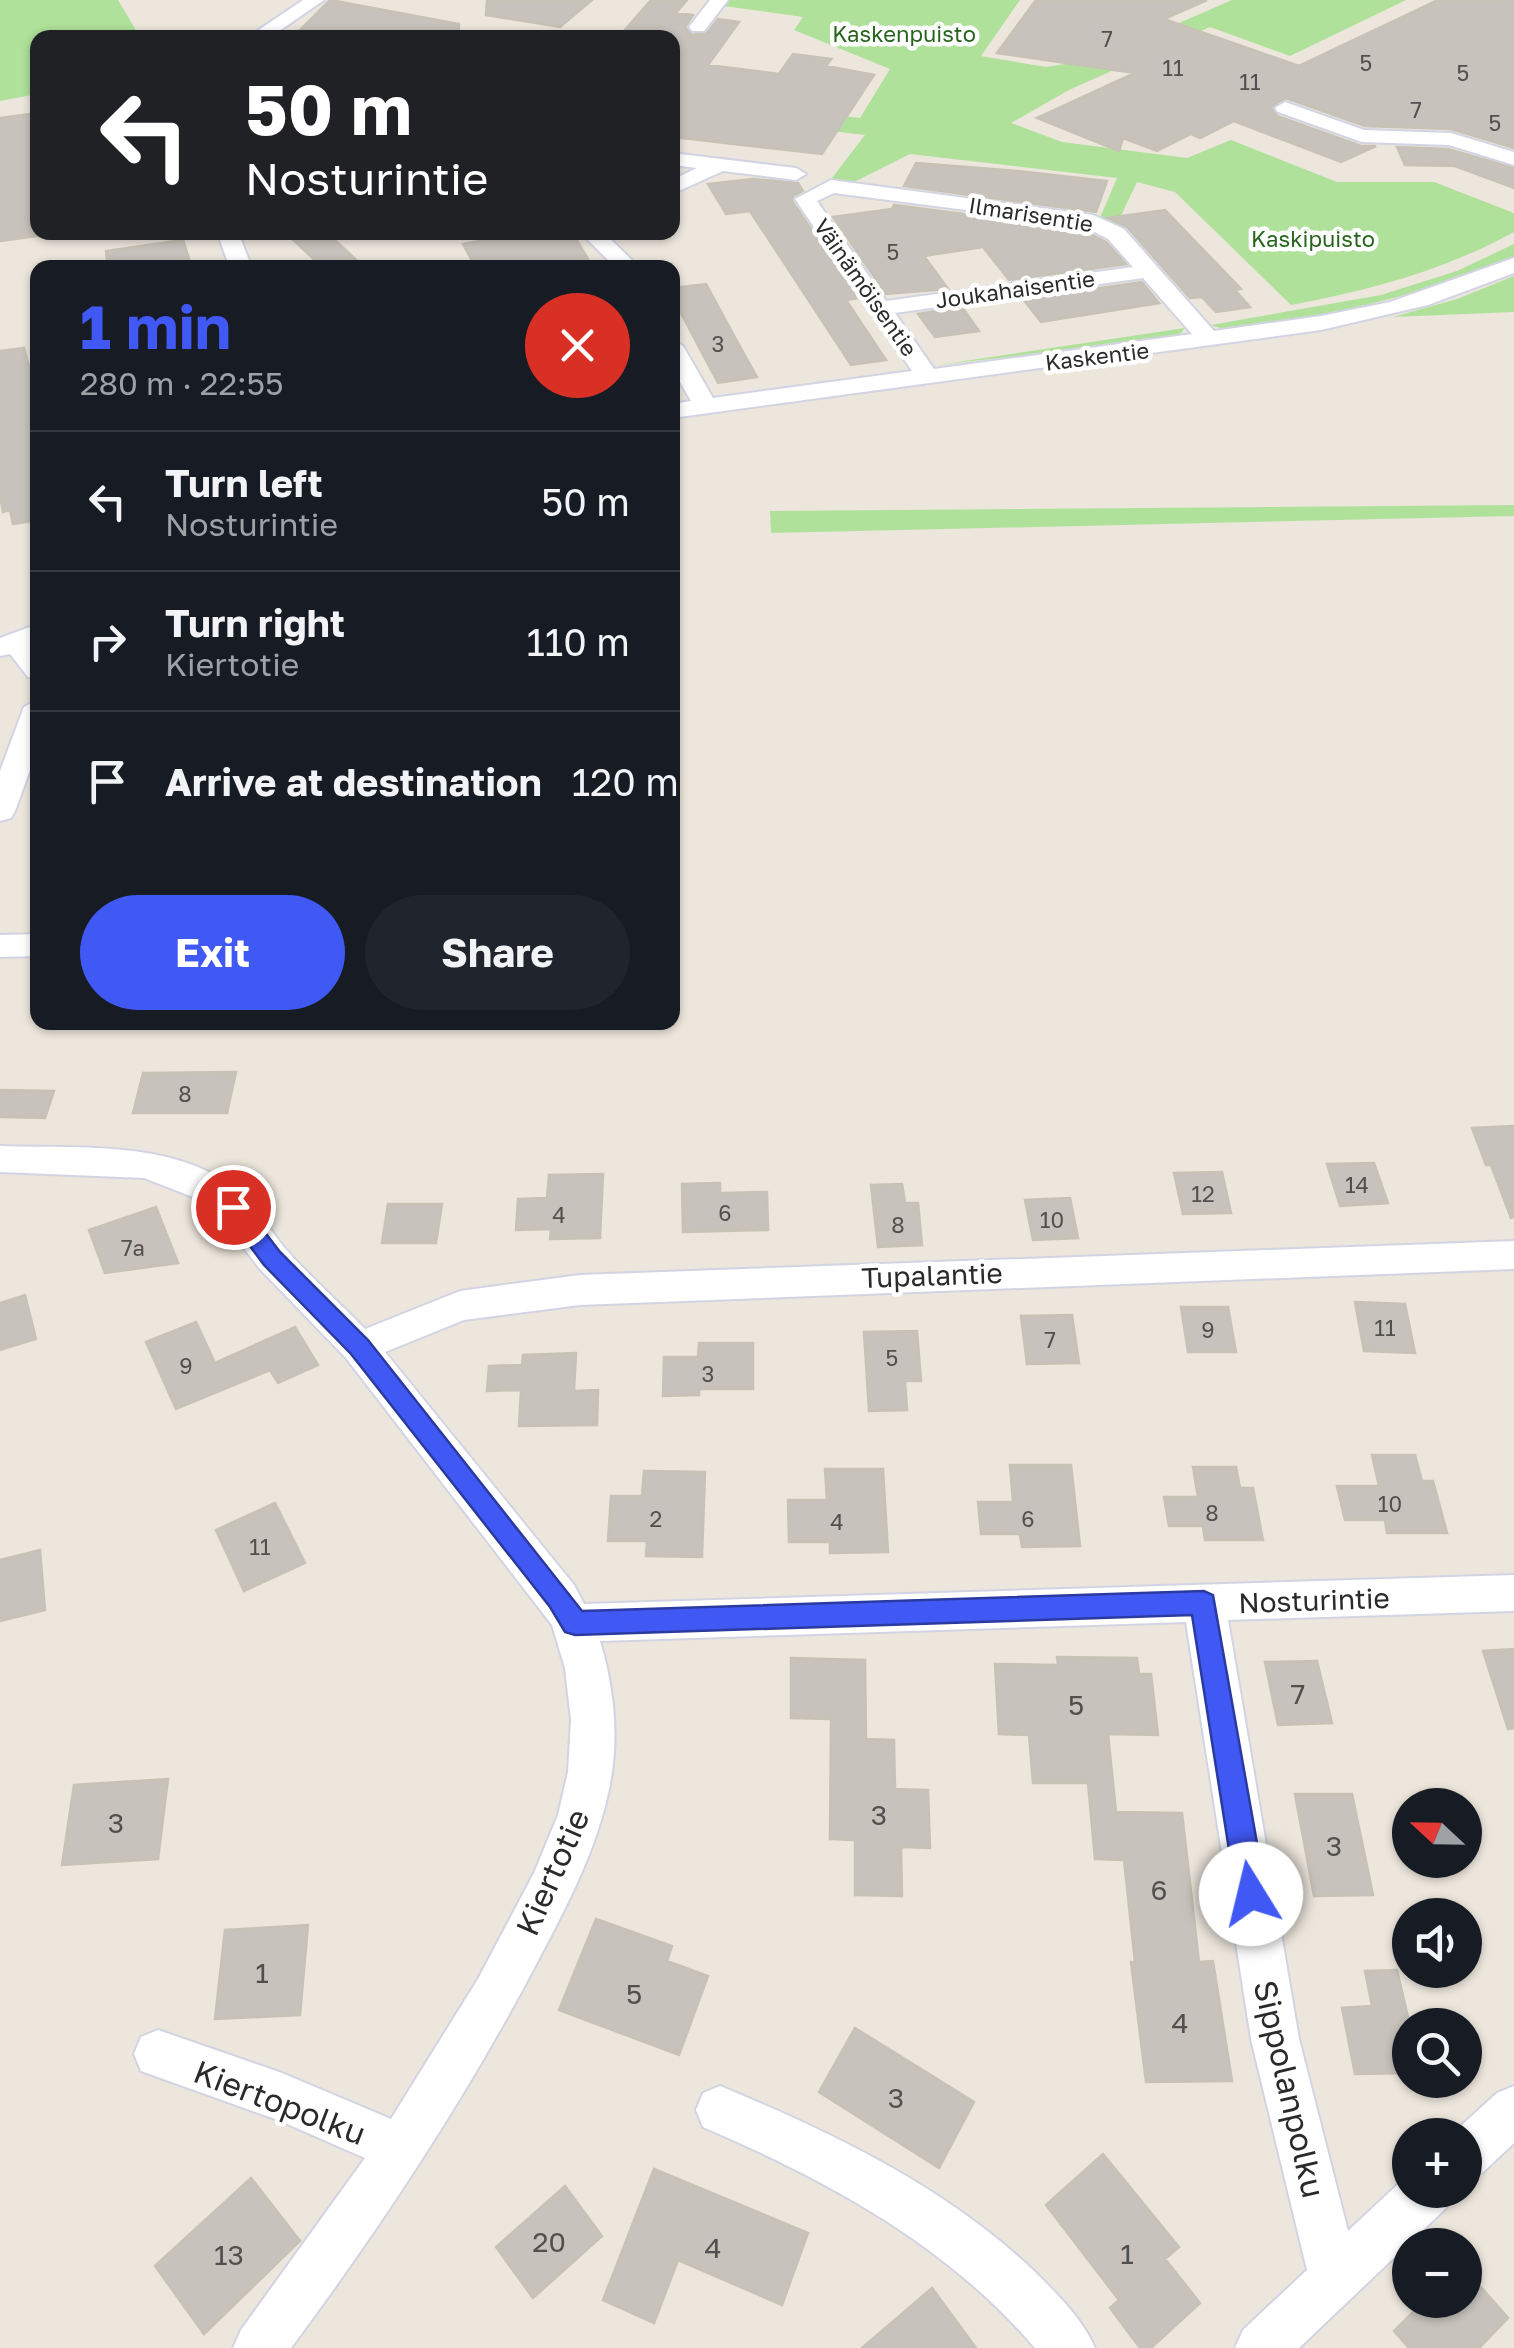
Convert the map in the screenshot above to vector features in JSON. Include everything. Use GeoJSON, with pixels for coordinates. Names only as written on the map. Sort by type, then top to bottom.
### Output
{"type":"FeatureCollection","features":[{"type":"Feature","properties":{"kind":"street"},"geometry":{"type":"LineString","coordinates":[[268,30],[315,0]]}},
{"type":"Feature","properties":{"kind":"street"},"geometry":{"type":"LineString","coordinates":[[698,27],[719,0]]}},
{"type":"Feature","properties":{"kind":"street"},"geometry":{"type":"LineString","coordinates":[[1285,108],[1362,136],[1451,139],[1514,160]]}},
{"type":"Feature","properties":{"kind":"street"},"geometry":{"type":"LineString","coordinates":[[680,161],[796,174]]}},
{"type":"Feature","properties":{"kind":"street"},"geometry":{"type":"LineString","coordinates":[[680,184],[720,165]]}},
{"type":"Feature","properties":{"kind":"street","name":"Ilmarisentie"},"geometry":{"type":"LineString","coordinates":[[805,199],[831,186],[1086,219],[1116,234],[1210,340]]}},
{"type":"Feature","properties":{"kind":"street","name":"Väinämöisentie"},"geometry":{"type":"LineString","coordinates":[[805,199],[927,376]]}},
{"type":"Feature","properties":{"kind":"street"},"geometry":{"type":"LineString","coordinates":[[599,240],[620,260]]}},
{"type":"Feature","properties":{"kind":"street","name":"Kaskentie"},"geometry":{"type":"LineString","coordinates":[[680,410],[1210,340],[1384,311],[1480,282],[1514,266]]}},
{"type":"Feature","properties":{"kind":"street","name":"Joukahaisentie"},"geometry":{"type":"LineString","coordinates":[[882,308],[1148,271]]}},
{"type":"Feature","properties":{"kind":"street"},"geometry":{"type":"LineString","coordinates":[[680,360],[706,406]]}},
{"type":"Feature","properties":{"kind":"street"},"geometry":{"type":"LineString","coordinates":[[0,811],[30,730]]}},
{"type":"Feature","properties":{"kind":"street"},"geometry":{"type":"LineString","coordinates":[[0,946],[30,945]]}},
{"type":"Feature","properties":{"kind":"street","name":"Kiertotie"},"geometry":{"type":"LineString","coordinates":[[0,1159],[144,1165],[210,1190],[233,1207],[272,1258],[360,1347],[575,1623],[588,1683],[592,1733],[586,1794],[566,1857],[482,2021],[402,2149],[336,2246],[259,2348]]}},
{"type":"Feature","properties":{"kind":"street","name":"Tupalantie"},"geometry":{"type":"LineString","coordinates":[[360,1347],[460,1306],[580,1290],[1514,1255]]}},
{"type":"Feature","properties":{"kind":"street","name":"Nosturintie"},"geometry":{"type":"LineString","coordinates":[[575,1623],[1514,1594]]}},
{"type":"Feature","properties":{"kind":"street","name":"Sippolanpolku"},"geometry":{"type":"LineString","coordinates":[[1204,1603],[1275,2039],[1334,2278]]}},
{"type":"Feature","properties":{"kind":"street","name":"Kiertopolku"},"geometry":{"type":"LineString","coordinates":[[158,2054],[282,2097],[402,2149]]}},
{"type":"Feature","properties":{"kind":"street"},"geometry":{"type":"LineString","coordinates":[[720,2110],[790,2138],[862,2174],[1002,2273],[1069,2348]]}},
{"type":"Feature","properties":{"kind":"street"},"geometry":{"type":"LineString","coordinates":[[1482,2140],[1514,2110]]}},
{"type":"Feature","properties":{"kind":"street"},"geometry":{"type":"LineString","coordinates":[[1261,2348],[1409,2208]]}},
{"type":"Feature","properties":{"kind":"green space"},"geometry":{"type":"Polygon","coordinates":[[[0,0],[118,0],[136,30],[30,30],[30,95],[0,101],[0,0]]]}},
{"type":"Feature","properties":{"kind":"green space","name":"Kaskipuisto"},"geometry":{"type":"Polygon","coordinates":[[[728,0],[1020,0],[981,56],[1046,67],[1096,59],[1232,0],[1406,0],[1290,56],[1210,27],[1069,90],[1011,123],[1062,142],[1187,158],[1231,140],[1337,182],[1434,182],[1514,213],[1514,232],[1406,278],[1291,305],[1175,192],[1137,182],[1117,224],[1100,218],[1117,178],[910,154],[850,184],[832,178],[865,135],[680,113],[680,97],[860,118],[890,69],[794,30],[803,17],[724,6],[728,0]]]}},
{"type":"Feature","properties":{"kind":"green space"},"geometry":{"type":"Polygon","coordinates":[[[1514,244],[1514,256],[1502,262],[1388,299],[1249,327],[1211,325],[1381,295],[1457,271],[1514,244]]]}},
{"type":"Feature","properties":{"kind":"green space"},"geometry":{"type":"Polygon","coordinates":[[[1514,276],[1514,312],[1393,317],[1457,299],[1514,276]]]}},
{"type":"Feature","properties":{"kind":"green space"},"geometry":{"type":"Polygon","coordinates":[[[1185,328],[1178,337],[938,365],[1185,328]]]}},
{"type":"Feature","properties":{"kind":"green space"},"geometry":{"type":"Polygon","coordinates":[[[1514,505],[1514,516],[771,533],[770,511],[1514,505]]]}},
{"type":"Feature","properties":{"kind":"building"},"geometry":{"type":"Polygon","coordinates":[[[330,0],[459,24],[459,30],[300,30],[330,0]]]}},
{"type":"Feature","properties":{"kind":"building"},"geometry":{"type":"Polygon","coordinates":[[[487,0],[592,0],[560,27],[486,15],[487,0]]]}},
{"type":"Feature","properties":{"kind":"building"},"geometry":{"type":"Polygon","coordinates":[[[651,0],[687,0],[676,13],[693,15],[685,27],[692,35],[707,33],[718,19],[739,22],[708,65],[779,74],[793,54],[831,59],[826,66],[874,75],[822,154],[680,138],[680,30],[625,30],[651,0]]]}},
{"type":"Feature","properties":{"kind":"building"},"geometry":{"type":"Polygon","coordinates":[[[1036,0],[1207,0],[1164,19],[1299,66],[1438,0],[1514,0],[1514,148],[1451,129],[1365,126],[1286,98],[1271,107],[1277,116],[1361,146],[1376,146],[1341,162],[1234,121],[1200,138],[1191,134],[1157,151],[1123,138],[1119,151],[1037,118],[1135,73],[997,53],[1036,0]]]}},
{"type":"Feature","properties":{"kind":"building"},"geometry":{"type":"Polygon","coordinates":[[[30,114],[30,237],[0,241],[0,118],[30,114]]]}},
{"type":"Feature","properties":{"kind":"building"},"geometry":{"type":"Polygon","coordinates":[[[1397,147],[1448,149],[1514,168],[1514,188],[1455,166],[1405,165],[1397,147]]]}},
{"type":"Feature","properties":{"kind":"building"},"geometry":{"type":"Polygon","coordinates":[[[916,163],[1107,181],[1096,212],[904,186],[916,163]]]}},
{"type":"Feature","properties":{"kind":"building"},"geometry":{"type":"Polygon","coordinates":[[[753,179],[798,183],[803,191],[793,196],[792,201],[858,298],[846,300],[886,360],[851,365],[750,211],[726,214],[708,184],[753,179]]]}},
{"type":"Feature","properties":{"kind":"building"},"geometry":{"type":"Polygon","coordinates":[[[894,205],[1080,229],[1106,242],[1126,264],[1009,280],[983,247],[924,256],[948,289],[886,294],[833,217],[892,209],[894,205]]]}},
{"type":"Feature","properties":{"kind":"building"},"geometry":{"type":"Polygon","coordinates":[[[1165,210],[1241,289],[1235,290],[1250,307],[1216,312],[1202,297],[1190,298],[1127,227],[1108,218],[1165,210]]]}},
{"type":"Feature","properties":{"kind":"building"},"geometry":{"type":"Polygon","coordinates":[[[183,240],[189,260],[107,260],[106,251],[183,240]]]}},
{"type":"Feature","properties":{"kind":"building"},"geometry":{"type":"Polygon","coordinates":[[[293,240],[335,240],[356,260],[315,260],[293,240]]]}},
{"type":"Feature","properties":{"kind":"building"},"geometry":{"type":"Polygon","coordinates":[[[487,240],[577,240],[589,260],[472,260],[463,244],[487,240]]]}},
{"type":"Feature","properties":{"kind":"building"},"geometry":{"type":"Polygon","coordinates":[[[1142,282],[1159,303],[1041,322],[1023,299],[1142,282]]]}},
{"type":"Feature","properties":{"kind":"building"},"geometry":{"type":"Polygon","coordinates":[[[706,284],[757,377],[718,383],[680,311],[680,287],[706,284]]]}},
{"type":"Feature","properties":{"kind":"building"},"geometry":{"type":"Polygon","coordinates":[[[962,307],[979,331],[935,337],[918,314],[962,307]]]}},
{"type":"Feature","properties":{"kind":"building"},"geometry":{"type":"Polygon","coordinates":[[[24,348],[30,370],[30,521],[13,524],[10,510],[3,512],[0,495],[0,351],[24,348]]]}},
{"type":"Feature","properties":{"kind":"building"},"geometry":{"type":"Polygon","coordinates":[[[236,1072],[227,1113],[133,1113],[143,1073],[236,1072]]]}},
{"type":"Feature","properties":{"kind":"building"},"geometry":{"type":"Polygon","coordinates":[[[0,1090],[54,1091],[45,1118],[0,1117],[0,1090]]]}},
{"type":"Feature","properties":{"kind":"building"},"geometry":{"type":"Polygon","coordinates":[[[1514,1126],[1514,1217],[1511,1218],[1472,1128],[1514,1126]]]}},
{"type":"Feature","properties":{"kind":"building"},"geometry":{"type":"Polygon","coordinates":[[[1374,1163],[1388,1203],[1340,1206],[1327,1164],[1374,1163]]]}},
{"type":"Feature","properties":{"kind":"building"},"geometry":{"type":"Polygon","coordinates":[[[1222,1172],[1231,1213],[1183,1214],[1174,1173],[1222,1172]]]}},
{"type":"Feature","properties":{"kind":"building"},"geometry":{"type":"Polygon","coordinates":[[[603,1174],[600,1238],[550,1239],[551,1229],[516,1230],[518,1199],[547,1198],[549,1175],[603,1174]]]}},
{"type":"Feature","properties":{"kind":"building"},"geometry":{"type":"Polygon","coordinates":[[[720,1183],[720,1193],[767,1192],[768,1230],[683,1232],[682,1184],[720,1183]]]}},
{"type":"Feature","properties":{"kind":"building"},"geometry":{"type":"Polygon","coordinates":[[[902,1184],[905,1203],[918,1203],[922,1245],[878,1247],[871,1185],[902,1184]]]}},
{"type":"Feature","properties":{"kind":"building"},"geometry":{"type":"Polygon","coordinates":[[[1070,1198],[1078,1238],[1033,1240],[1025,1200],[1070,1198]]]}},
{"type":"Feature","properties":{"kind":"building"},"geometry":{"type":"Polygon","coordinates":[[[388,1204],[442,1204],[436,1243],[382,1243],[388,1204]]]}},
{"type":"Feature","properties":{"kind":"building"},"geometry":{"type":"Polygon","coordinates":[[[156,1207],[178,1263],[105,1273],[89,1230],[156,1207]]]}},
{"type":"Feature","properties":{"kind":"building"},"geometry":{"type":"Polygon","coordinates":[[[25,1295],[36,1339],[0,1350],[0,1303],[25,1295]]]}},
{"type":"Feature","properties":{"kind":"building"},"geometry":{"type":"Polygon","coordinates":[[[1355,1302],[1405,1304],[1415,1353],[1364,1351],[1355,1302]]]}},
{"type":"Feature","properties":{"kind":"building"},"geometry":{"type":"Polygon","coordinates":[[[1181,1307],[1228,1307],[1236,1352],[1188,1352],[1181,1307]]]}},
{"type":"Feature","properties":{"kind":"building"},"geometry":{"type":"Polygon","coordinates":[[[1072,1315],[1079,1363],[1027,1364],[1021,1316],[1072,1315]]]}},
{"type":"Feature","properties":{"kind":"building"},"geometry":{"type":"Polygon","coordinates":[[[196,1322],[215,1363],[295,1327],[318,1365],[278,1383],[270,1370],[176,1409],[146,1342],[196,1322]]]}},
{"type":"Feature","properties":{"kind":"building"},"geometry":{"type":"Polygon","coordinates":[[[917,1331],[921,1381],[905,1381],[907,1410],[869,1411],[864,1332],[917,1331]]]}},
{"type":"Feature","properties":{"kind":"building"},"geometry":{"type":"Polygon","coordinates":[[[699,1343],[753,1343],[753,1389],[699,1389],[699,1395],[663,1396],[664,1357],[698,1357],[699,1343]]]}},
{"type":"Feature","properties":{"kind":"building"},"geometry":{"type":"Polygon","coordinates":[[[576,1353],[574,1391],[598,1390],[597,1425],[519,1426],[521,1390],[487,1391],[489,1366],[522,1365],[523,1355],[576,1353]]]}},
{"type":"Feature","properties":{"kind":"building"},"geometry":{"type":"Polygon","coordinates":[[[1372,1455],[1415,1455],[1422,1481],[1433,1481],[1447,1533],[1387,1533],[1385,1520],[1345,1520],[1337,1486],[1379,1486],[1372,1455]]]}},
{"type":"Feature","properties":{"kind":"building"},"geometry":{"type":"Polygon","coordinates":[[[1010,1465],[1071,1465],[1080,1546],[1022,1547],[1020,1534],[981,1534],[978,1502],[1013,1502],[1010,1465]]]}},
{"type":"Feature","properties":{"kind":"building"},"geometry":{"type":"Polygon","coordinates":[[[1193,1467],[1236,1467],[1240,1488],[1253,1488],[1263,1540],[1205,1540],[1203,1526],[1169,1526],[1164,1497],[1198,1497],[1193,1467]]]}},
{"type":"Feature","properties":{"kind":"building"},"geometry":{"type":"Polygon","coordinates":[[[825,1469],[883,1469],[888,1552],[830,1553],[830,1542],[789,1542],[788,1500],[827,1500],[825,1469]]]}},
{"type":"Feature","properties":{"kind":"building"},"geometry":{"type":"Polygon","coordinates":[[[644,1471],[705,1472],[702,1557],[646,1556],[647,1541],[608,1541],[611,1496],[642,1496],[644,1471]]]}},
{"type":"Feature","properties":{"kind":"building"},"geometry":{"type":"Polygon","coordinates":[[[275,1503],[305,1563],[244,1591],[216,1530],[275,1503]]]}},
{"type":"Feature","properties":{"kind":"building"},"geometry":{"type":"Polygon","coordinates":[[[40,1550],[45,1610],[0,1621],[0,1560],[40,1550]]]}},
{"type":"Feature","properties":{"kind":"building"},"geometry":{"type":"Polygon","coordinates":[[[1514,1649],[1514,1728],[1508,1729],[1483,1651],[1514,1649]]]}},
{"type":"Feature","properties":{"kind":"building"},"geometry":{"type":"Polygon","coordinates":[[[1057,1657],[1137,1658],[1139,1674],[1151,1674],[1158,1735],[1108,1734],[1116,1812],[1182,1813],[1199,1962],[1213,1961],[1232,2081],[1146,2082],[1131,1962],[1135,1962],[1124,1860],[1095,1859],[1088,1783],[1033,1783],[1029,1735],[999,1734],[995,1664],[1058,1665],[1057,1657]]]}},
{"type":"Feature","properties":{"kind":"building"},"geometry":{"type":"Polygon","coordinates":[[[791,1658],[865,1660],[866,1739],[894,1740],[895,1789],[928,1790],[930,1848],[901,1847],[902,1896],[855,1895],[855,1840],[830,1839],[831,1719],[791,1718],[791,1658]]]}},
{"type":"Feature","properties":{"kind":"building"},"geometry":{"type":"Polygon","coordinates":[[[1317,1661],[1332,1723],[1278,1725],[1265,1662],[1317,1661]]]}},
{"type":"Feature","properties":{"kind":"building"},"geometry":{"type":"Polygon","coordinates":[[[168,1779],[158,1859],[62,1865],[74,1785],[168,1779]]]}},
{"type":"Feature","properties":{"kind":"building"},"geometry":{"type":"Polygon","coordinates":[[[1295,1794],[1352,1794],[1373,1895],[1314,1896],[1295,1794]]]}},
{"type":"Feature","properties":{"kind":"building"},"geometry":{"type":"Polygon","coordinates":[[[596,1919],[672,1946],[667,1961],[708,1976],[679,2055],[559,2010],[596,1919]]]}},
{"type":"Feature","properties":{"kind":"building"},"geometry":{"type":"Polygon","coordinates":[[[308,1925],[300,2015],[215,2019],[225,1930],[308,1925]]]}},
{"type":"Feature","properties":{"kind":"building"},"geometry":{"type":"Polygon","coordinates":[[[1392,1970],[1392,1988],[1401,1988],[1406,2008],[1392,2008],[1392,2073],[1355,2074],[1342,2008],[1372,2006],[1365,1971],[1392,1970]]]}},
{"type":"Feature","properties":{"kind":"building"},"geometry":{"type":"Polygon","coordinates":[[[855,2028],[974,2102],[939,2168],[819,2092],[855,2028]]]}},
{"type":"Feature","properties":{"kind":"building"},"geometry":{"type":"Polygon","coordinates":[[[1103,2154],[1179,2247],[1165,2259],[1200,2303],[1151,2348],[1140,2348],[1110,2308],[1119,2300],[1046,2205],[1103,2154]]]}},
{"type":"Feature","properties":{"kind":"building"},"geometry":{"type":"Polygon","coordinates":[[[654,2169],[808,2233],[782,2305],[678,2260],[654,2323],[603,2300],[654,2169]]]}},
{"type":"Feature","properties":{"kind":"building"},"geometry":{"type":"Polygon","coordinates":[[[251,2178],[300,2241],[204,2334],[155,2266],[251,2178]]]}},
{"type":"Feature","properties":{"kind":"building"},"geometry":{"type":"Polygon","coordinates":[[[565,2186],[602,2236],[533,2298],[496,2247],[565,2186]]]}},
{"type":"Feature","properties":{"kind":"building"},"geometry":{"type":"Polygon","coordinates":[[[932,2288],[976,2348],[862,2348],[932,2288]]]}},
{"type":"Feature","properties":{"kind":"building"},"geometry":{"type":"Polygon","coordinates":[[[1482,2288],[1508,2318],[1479,2348],[1409,2348],[1394,2331],[1407,2318],[1482,2318],[1482,2288]]]}},
{"type":"Feature","properties":{"kind":"route"},"geometry":{"type":"LineString","coordinates":[[233,1207],[272,1258],[360,1347],[575,1623],[1204,1603],[1251,1894]]}},
{"type":"Feature","properties":{"kind":"park label","name":"Kaskenpuisto"},"geometry":{"type":"Point","coordinates":[904,33]}}]}
